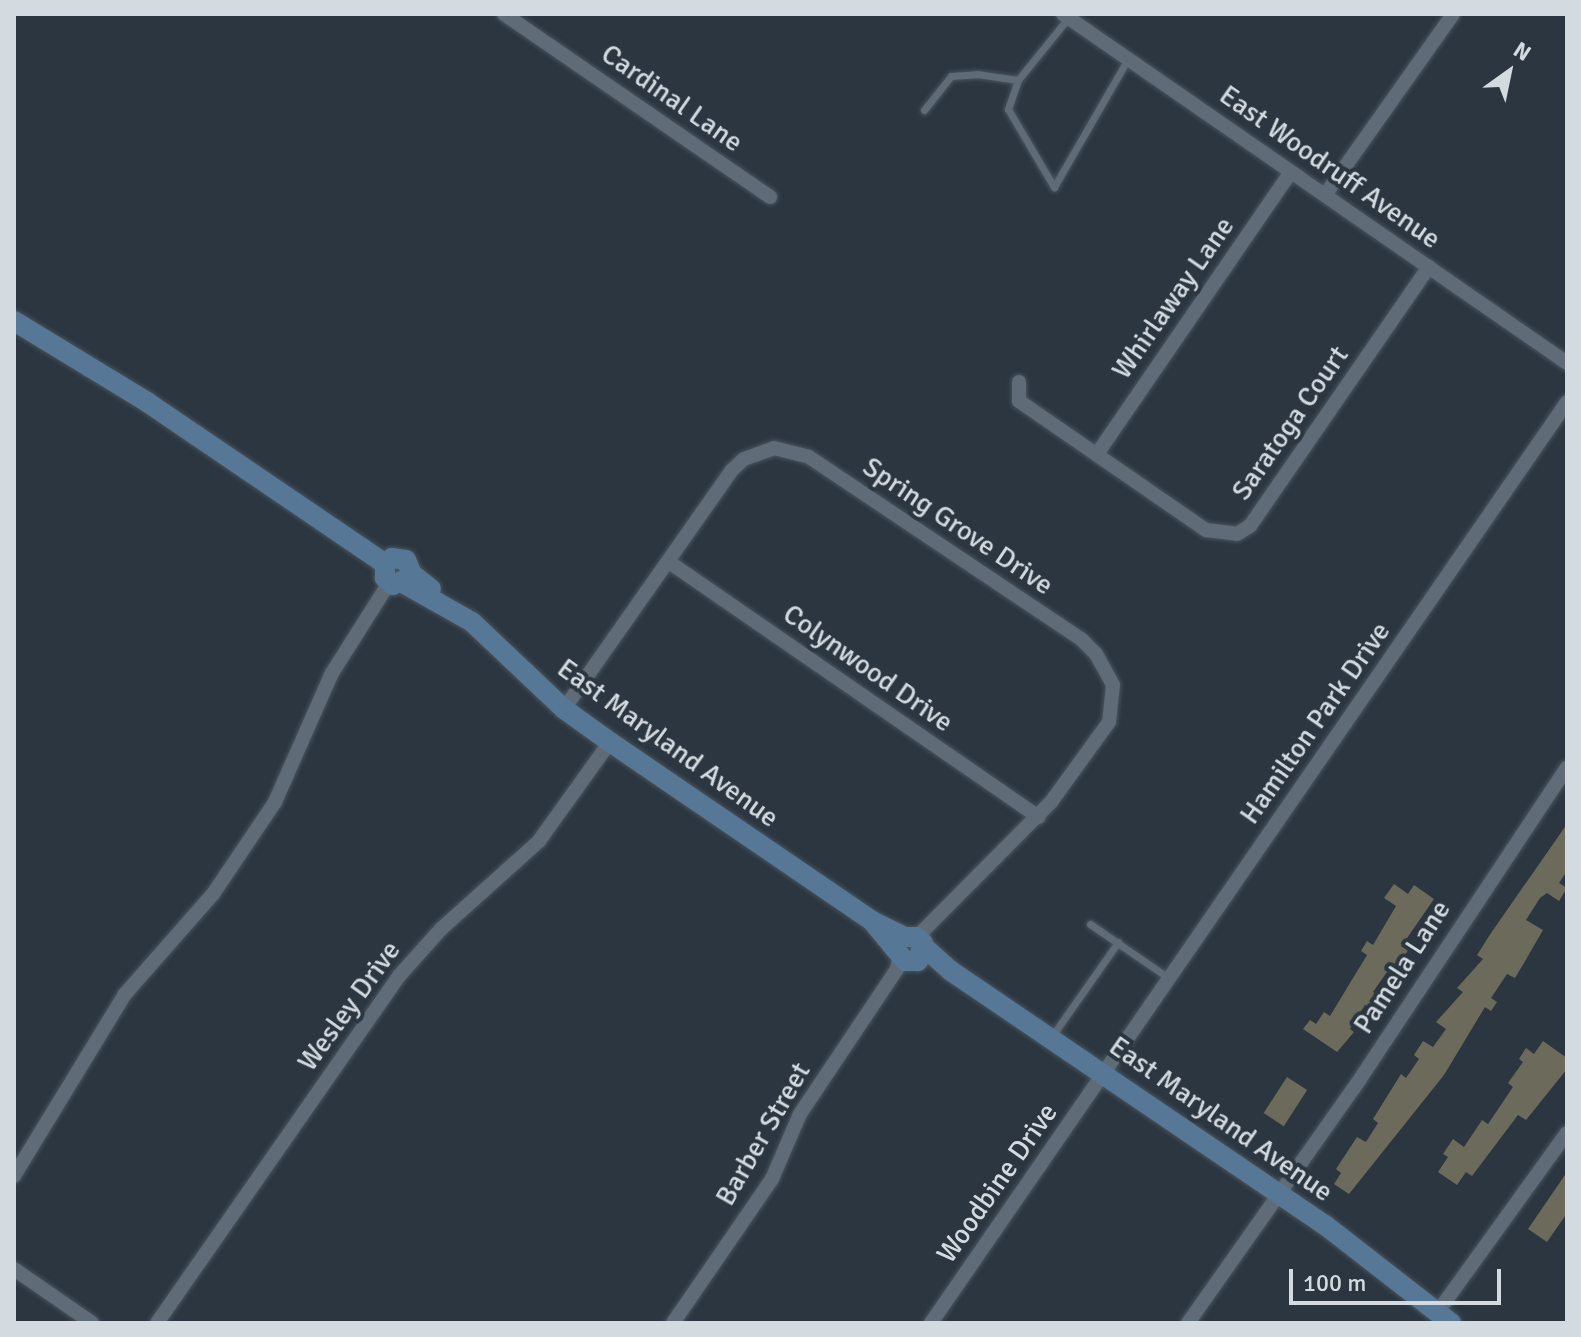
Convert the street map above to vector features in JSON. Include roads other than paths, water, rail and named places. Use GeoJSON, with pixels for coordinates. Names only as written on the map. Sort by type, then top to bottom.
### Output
{"type":"FeatureCollection","features":[{"type":"Feature","properties":{"kind":"street","name":"Cardinal Lane"},"geometry":{"type":"LineString","coordinates":[[504,14],[770,197]]}},
{"type":"Feature","properties":{"kind":"street"},"geometry":{"type":"LineString","coordinates":[[1325,195],[1453,14]]}},
{"type":"Feature","properties":{"kind":"street","name":"East Woodruff Avenue"},"geometry":{"type":"LineString","coordinates":[[1066,16],[1567,363]]}},
{"type":"Feature","properties":{"kind":"street","name":"Whirlaway Lane"},"geometry":{"type":"LineString","coordinates":[[1097,454],[1291,172]]}},
{"type":"Feature","properties":{"kind":"street","name":"Saratoga Court"},"geometry":{"type":"LineString","coordinates":[[1019,382],[1019,401],[1206,530],[1237,534],[1250,526],[1429,267]]}},
{"type":"Feature","properties":{"kind":"street","name":"East Maryland Avenue"},"geometry":{"type":"LineString","coordinates":[[14,321],[147,402],[397,576],[472,622],[564,709],[610,742],[912,949],[1052,1036],[1277,1192],[1444,1318]]}},
{"type":"Feature","properties":{"kind":"street","name":"Hamilton Park Drive"},"geometry":{"type":"LineString","coordinates":[[1105,1073],[1567,402]]}},
{"type":"Feature","properties":{"kind":"street","name":"Spring Grove Drive"},"geometry":{"type":"LineString","coordinates":[[564,709],[732,470],[758,451],[790,449],[809,457],[1082,640],[1108,670],[1113,685],[1112,713],[1038,817],[912,949]]}},
{"type":"Feature","properties":{"kind":"street","name":"Colynwood Drive"},"geometry":{"type":"LineString","coordinates":[[669,562],[1038,817]]}},
{"type":"Feature","properties":{"kind":"street"},"geometry":{"type":"LineString","coordinates":[[14,1176],[125,994],[247,847],[293,768],[332,673],[397,576]]}},
{"type":"Feature","properties":{"kind":"street","name":"Wesley Drive"},"geometry":{"type":"LineString","coordinates":[[157,1323],[399,976],[441,929],[539,841],[610,742]]}},
{"type":"Feature","properties":{"kind":"street","name":"Pamela Lane"},"geometry":{"type":"LineString","coordinates":[[1188,1323],[1368,1066],[1567,767]]}},
{"type":"Feature","properties":{"kind":"street","name":"Barber Street"},"geometry":{"type":"LineString","coordinates":[[673,1323],[772,1179],[800,1114],[912,949]]}},
{"type":"Feature","properties":{"kind":"street","name":"Woodbine Drive"},"geometry":{"type":"LineString","coordinates":[[931,1323],[1105,1073]]}},
{"type":"Feature","properties":{"kind":"street"},"geometry":{"type":"LineString","coordinates":[[1444,1318],[1567,1133]]}},
{"type":"Feature","properties":{"kind":"street"},"geometry":{"type":"LineString","coordinates":[[14,1269],[92,1323]]}},
{"type":"Feature","properties":{"kind":"lane"},"geometry":{"type":"LineString","coordinates":[[1066,16],[1018,80],[1008,109],[1054,187],[1128,59]]}},
{"type":"Feature","properties":{"kind":"lane"},"geometry":{"type":"LineString","coordinates":[[924,110],[951,76],[977,74],[1018,80]]}},
{"type":"Feature","properties":{"kind":"lane"},"geometry":{"type":"LineString","coordinates":[[1090,924],[1170,979]]}},
{"type":"Feature","properties":{"kind":"lane"},"geometry":{"type":"LineString","coordinates":[[1052,1036],[1118,942]]}}]}
